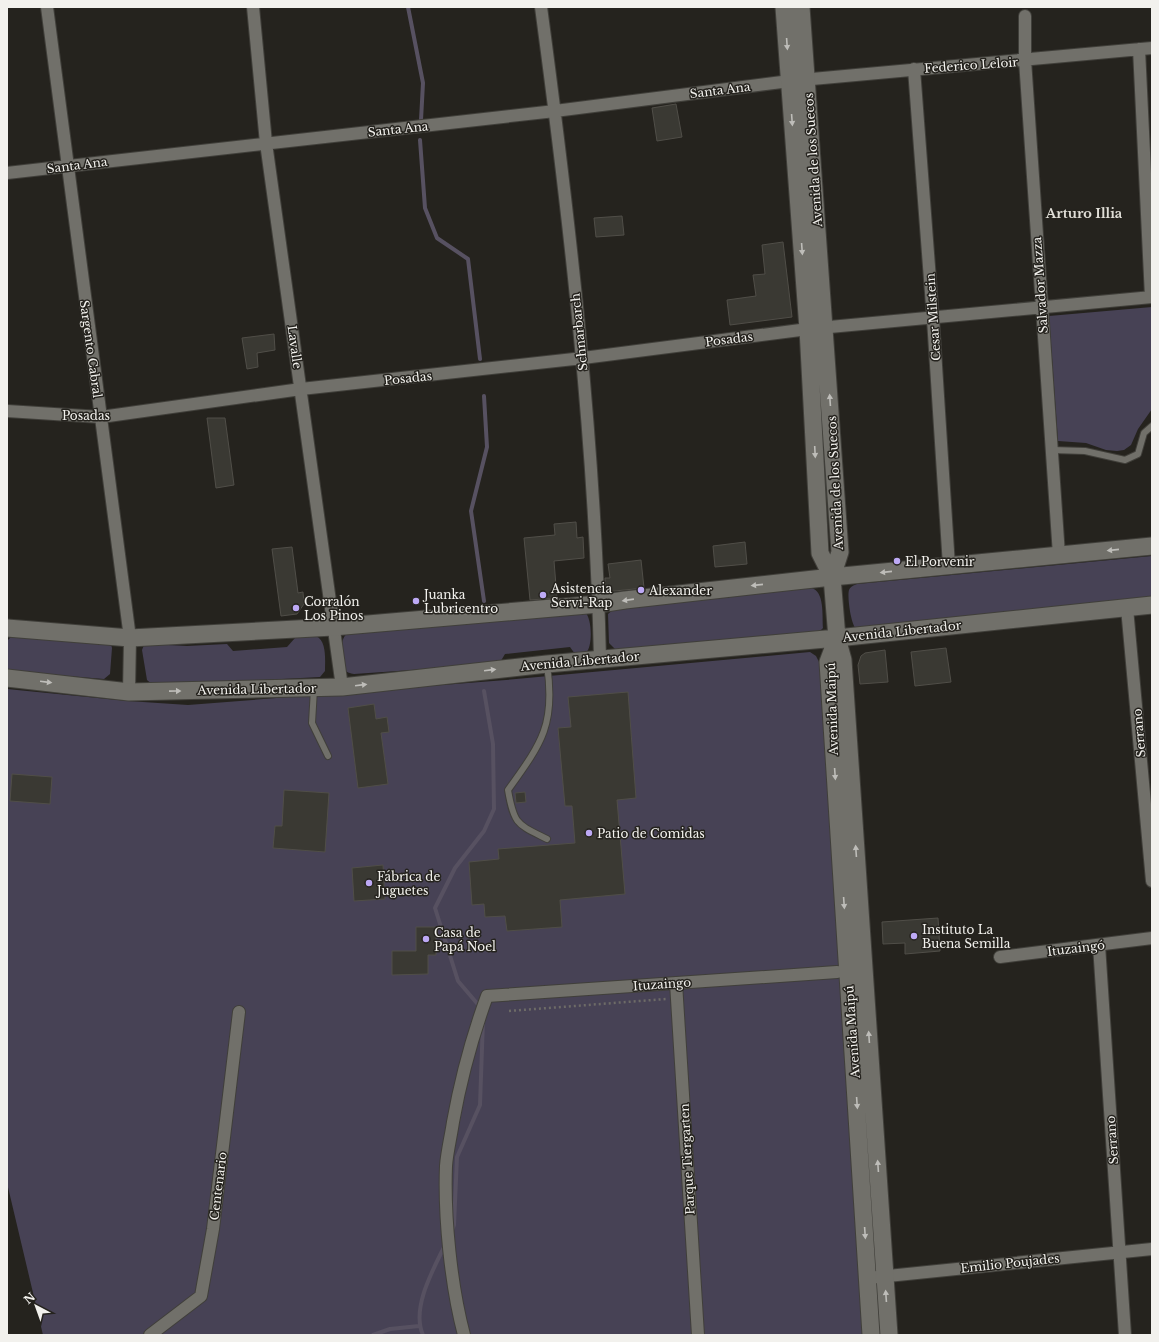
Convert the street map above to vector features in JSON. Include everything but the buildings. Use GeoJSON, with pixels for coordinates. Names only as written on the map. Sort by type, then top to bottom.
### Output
{"type":"FeatureCollection","features":[{"type":"Feature","properties":{"kind":"main road","name":"Avenida de los Suecos"},"geometry":{"type":"LineString","coordinates":[[784,7],[808,329],[820,553],[832,577]]}},
{"type":"Feature","properties":{"kind":"main road","name":"Avenida de los Suecos"},"geometry":{"type":"LineString","coordinates":[[802,7],[840,552],[832,577]]}},
{"type":"Feature","properties":{"kind":"main road"},"geometry":{"type":"LineString","coordinates":[[7,628],[130,638],[333,626],[599,604],[832,577],[1152,546]]}},
{"type":"Feature","properties":{"kind":"main road"},"geometry":{"type":"LineString","coordinates":[[832,577],[837,638]]}},
{"type":"Feature","properties":{"kind":"main road","name":"Avenida Libertador"},"geometry":{"type":"LineString","coordinates":[[7,678],[129,692],[314,689],[547,664],[837,638],[1152,605]]}},
{"type":"Feature","properties":{"kind":"main road","name":"Avenida Maipú"},"geometry":{"type":"LineString","coordinates":[[837,638],[843,660],[889,1335]]}},
{"type":"Feature","properties":{"kind":"main road","name":"Avenida Maipú"},"geometry":{"type":"LineString","coordinates":[[837,638],[828,662],[871,1335]]}},
{"type":"Feature","properties":{"kind":"street","name":"Sargento Cabral"},"geometry":{"type":"LineString","coordinates":[[47,7],[66,166],[130,638],[129,692]]}},
{"type":"Feature","properties":{"kind":"street","name":"Lavalle"},"geometry":{"type":"LineString","coordinates":[[254,7],[266,143],[342,687]]}},
{"type":"Feature","properties":{"kind":"street","name":"Schnarbarch"},"geometry":{"type":"LineString","coordinates":[[541,7],[555,111],[583,358],[599,604],[600,659]]}},
{"type":"Feature","properties":{"kind":"street","name":"Salvador Mazza"},"geometry":{"type":"LineString","coordinates":[[1024,16],[1025,60],[1059,555]]}},
{"type":"Feature","properties":{"kind":"street","name":"Federico Leloir"},"geometry":{"type":"LineString","coordinates":[[790,81],[1152,48]]}},
{"type":"Feature","properties":{"kind":"street"},"geometry":{"type":"LineString","coordinates":[[1139,49],[1151,297]]}},
{"type":"Feature","properties":{"kind":"street","name":"Cesar Milstein"},"geometry":{"type":"LineString","coordinates":[[914,69],[933,319],[949,566]]}},
{"type":"Feature","properties":{"kind":"street","name":"Santa Ana"},"geometry":{"type":"LineString","coordinates":[[7,173],[555,111],[790,81]]}},
{"type":"Feature","properties":{"kind":"street","name":"Posadas"},"geometry":{"type":"LineString","coordinates":[[7,411],[101,417],[301,389],[583,358],[808,329],[933,319],[1151,297]]}},
{"type":"Feature","properties":{"kind":"street","name":"Serrano"},"geometry":{"type":"LineString","coordinates":[[1127,608],[1152,881]]}},
{"type":"Feature","properties":{"kind":"street","name":"Ituzaingó"},"geometry":{"type":"LineString","coordinates":[[1000,957],[1152,938]]}},
{"type":"Feature","properties":{"kind":"street","name":"Serrano"},"geometry":{"type":"LineString","coordinates":[[1099,945],[1125,1335]]}},
{"type":"Feature","properties":{"kind":"street","name":"Ituzaingo"},"geometry":{"type":"LineString","coordinates":[[464,1335],[457,1310],[451,1264],[446,1166],[460,1086],[473,1036],[487,996],[837,972]]}},
{"type":"Feature","properties":{"kind":"street","name":"Parque Tiergarten"},"geometry":{"type":"LineString","coordinates":[[676,983],[698,1335]]}},
{"type":"Feature","properties":{"kind":"street","name":"Centenario"},"geometry":{"type":"LineString","coordinates":[[150,1335],[201,1296],[213,1229],[239,1012]]}},
{"type":"Feature","properties":{"kind":"street","name":"Emilio Poujades"},"geometry":{"type":"LineString","coordinates":[[868,1278],[1120,1251],[1152,1249]]}},
{"type":"Feature","properties":{"kind":"lane"},"geometry":{"type":"LineString","coordinates":[[1052,450],[1085,451],[1125,460],[1138,454],[1144,433],[1152,426]]}},
{"type":"Feature","properties":{"kind":"lane"},"geometry":{"type":"LineString","coordinates":[[547,664],[551,690],[550,712],[543,737],[508,790],[512,811],[520,826],[547,839]]}},
{"type":"Feature","properties":{"kind":"lane"},"geometry":{"type":"LineString","coordinates":[[314,689],[312,723],[328,756]]}},
{"type":"Feature","properties":{"kind":"path"},"geometry":{"type":"LineString","coordinates":[[509,1010],[666,999]]}},
{"type":"Feature","properties":{"kind":"shaded area"},"geometry":{"type":"Polygon","coordinates":[[[1152,307],[1152,409],[1138,429],[1131,445],[1124,450],[1117,451],[1106,450],[1086,443],[1058,441],[1049,316],[1152,307]]]}},
{"type":"Feature","properties":{"kind":"shaded area"},"geometry":{"type":"Polygon","coordinates":[[[1152,556],[1152,599],[856,629],[850,610],[849,590],[857,584],[1152,556]]]}},
{"type":"Feature","properties":{"kind":"shaded area"},"geometry":{"type":"Polygon","coordinates":[[[811,588],[819,594],[821,599],[823,628],[819,632],[616,650],[609,643],[608,614],[614,609],[811,588]]]}},
{"type":"Feature","properties":{"kind":"shaded area"},"geometry":{"type":"Polygon","coordinates":[[[585,612],[589,620],[591,632],[590,644],[586,653],[575,654],[570,647],[505,654],[499,664],[354,674],[346,671],[342,662],[342,645],[344,636],[347,634],[585,612]]]}},
{"type":"Feature","properties":{"kind":"shaded area"},"geometry":{"type":"Polygon","coordinates":[[[316,636],[320,638],[325,651],[325,671],[320,677],[154,686],[147,680],[142,650],[144,645],[187,646],[227,644],[233,651],[287,647],[295,638],[316,636]]]}},
{"type":"Feature","properties":{"kind":"shaded area"},"geometry":{"type":"Polygon","coordinates":[[[11,637],[111,644],[110,674],[104,679],[7,671],[7,641],[11,637]]]}},
{"type":"Feature","properties":{"kind":"shaded area"},"geometry":{"type":"Polygon","coordinates":[[[810,652],[816,656],[820,664],[864,1335],[43,1335],[7,1183],[7,689],[128,701],[188,705],[506,680],[810,652]]]}},
{"type":"Feature","properties":{"kind":"waterway"},"geometry":{"type":"LineString","coordinates":[[408,7],[423,83],[421,120]]}},
{"type":"Feature","properties":{"kind":"waterway"},"geometry":{"type":"LineString","coordinates":[[420,140],[425,208],[437,238],[468,259],[480,359]]}},
{"type":"Feature","properties":{"kind":"waterway"},"geometry":{"type":"LineString","coordinates":[[484,396],[487,447],[471,511],[484,601]]}},
{"type":"Feature","properties":{"kind":"waterway"},"geometry":{"type":"LineString","coordinates":[[481,1008],[458,981],[435,908],[455,868],[484,831],[494,809],[493,744],[484,691]]}},
{"type":"Feature","properties":{"kind":"waterway"},"geometry":{"type":"LineString","coordinates":[[452,1230],[454,1225],[457,1157],[480,1105],[483,1020]]}},
{"type":"Feature","properties":{"kind":"waterway"},"geometry":{"type":"LineString","coordinates":[[423,1335],[420,1324],[422,1301],[425,1289],[445,1245]]}},
{"type":"Feature","properties":{"kind":"waterway"},"geometry":{"type":"LineString","coordinates":[[373,1335],[390,1329],[419,1326]]}},
{"type":"Feature","properties":{"kind":"place","name":"El Porvenir"},"geometry":{"type":"Point","coordinates":[897,561]}},
{"type":"Feature","properties":{"kind":"place","name":"Alexander"},"geometry":{"type":"Point","coordinates":[641,590]}},
{"type":"Feature","properties":{"kind":"place","name":"Asistencia Servi-Rap"},"geometry":{"type":"Point","coordinates":[543,595]}},
{"type":"Feature","properties":{"kind":"place","name":"Juanka Lubricentro"},"geometry":{"type":"Point","coordinates":[416,601]}},
{"type":"Feature","properties":{"kind":"place","name":"Corralón Los Pinos"},"geometry":{"type":"Point","coordinates":[296,608]}},
{"type":"Feature","properties":{"kind":"place","name":"Patio de Comidas"},"geometry":{"type":"Point","coordinates":[589,833]}},
{"type":"Feature","properties":{"kind":"place","name":"Fábrica de Juguetes"},"geometry":{"type":"Point","coordinates":[369,883]}},
{"type":"Feature","properties":{"kind":"place","name":"Instituto La Buena Semilla"},"geometry":{"type":"Point","coordinates":[914,936]}},
{"type":"Feature","properties":{"kind":"place","name":"Casa de Papá Noel"},"geometry":{"type":"Point","coordinates":[426,939]}},
{"type":"Feature","properties":{"kind":"district","name":"Arturo Illia"},"geometry":{"type":"Point","coordinates":[1084,213]}}]}
